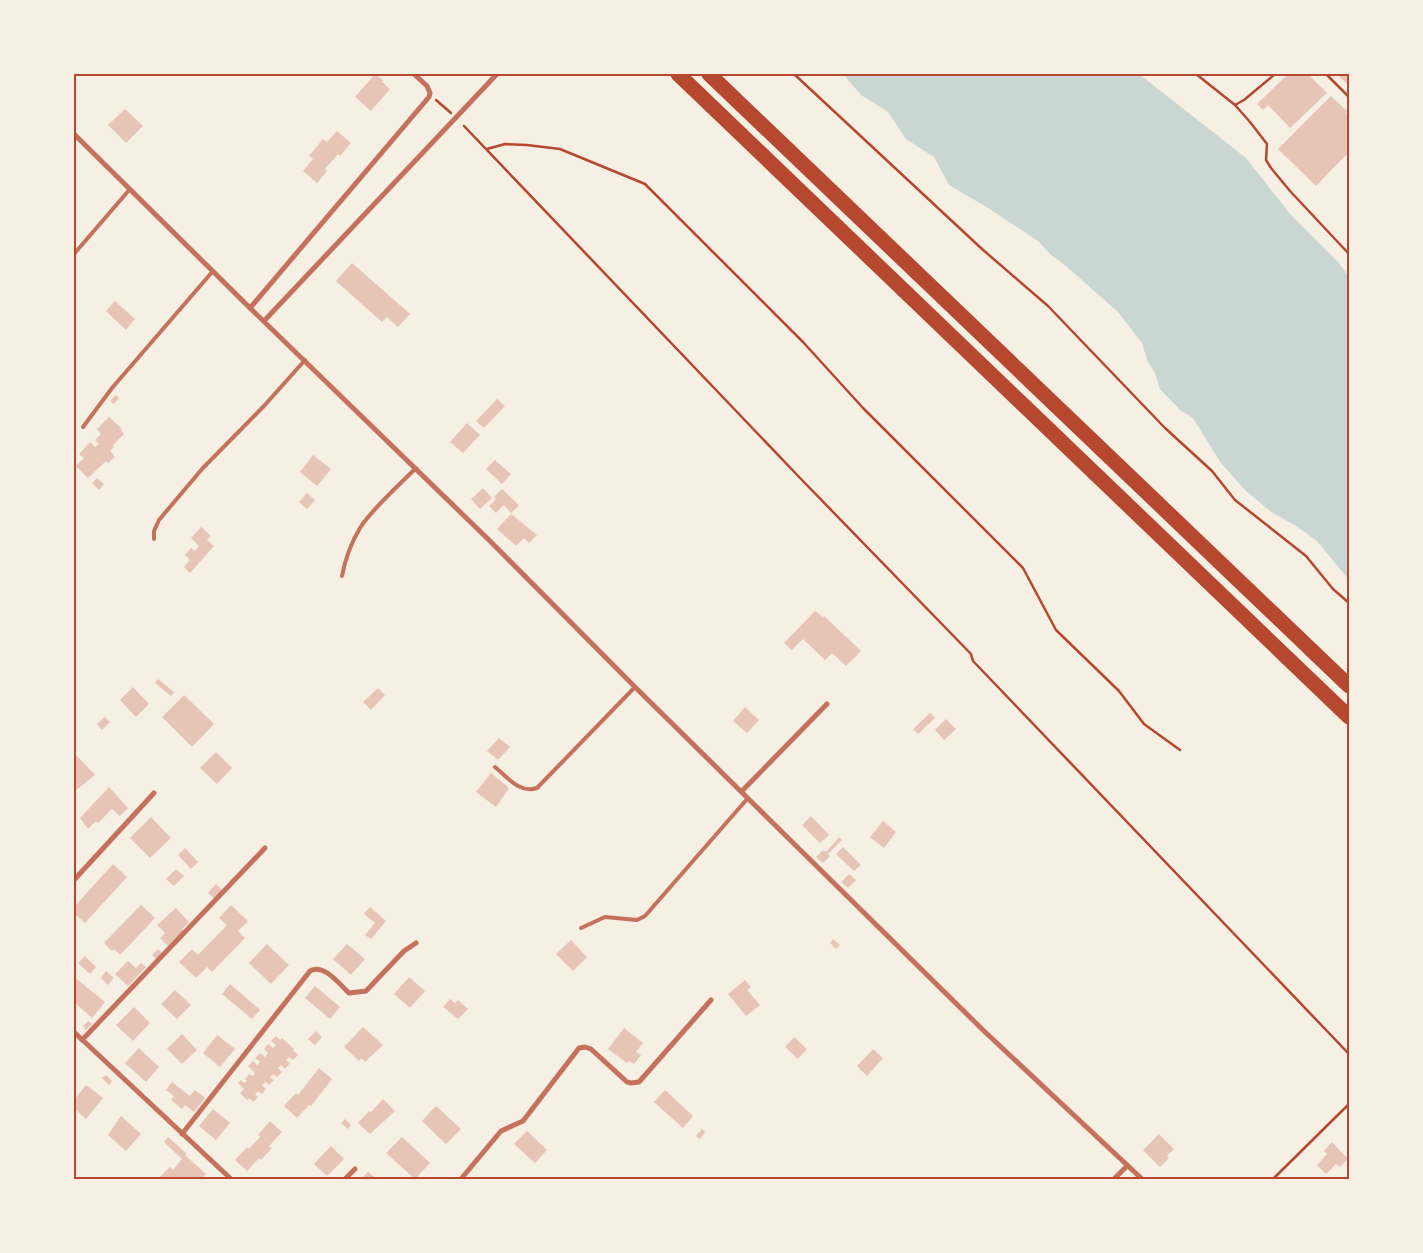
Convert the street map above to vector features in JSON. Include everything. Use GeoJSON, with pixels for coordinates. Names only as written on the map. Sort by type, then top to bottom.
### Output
{"type":"FeatureCollection","features":[{"type":"Feature","properties":{"kind":"highway"},"geometry":{"type":"LineString","coordinates":[[678,74],[1349,717]]}},
{"type":"Feature","properties":{"kind":"highway"},"geometry":{"type":"LineString","coordinates":[[709,74],[1349,686]]}},
{"type":"Feature","properties":{"kind":"street"},"geometry":{"type":"LineString","coordinates":[[250,308],[429,97],[430,93],[427,86],[414,74]]}},
{"type":"Feature","properties":{"kind":"street"},"geometry":{"type":"LineString","coordinates":[[264,321],[498,74]]}},
{"type":"Feature","properties":{"kind":"street"},"geometry":{"type":"LineString","coordinates":[[74,134],[213,272],[416,468],[984,1032],[1142,1179]]}},
{"type":"Feature","properties":{"kind":"street"},"geometry":{"type":"LineString","coordinates":[[742,791],[827,704]]}},
{"type":"Feature","properties":{"kind":"street"},"geometry":{"type":"LineString","coordinates":[[74,880],[154,793]]}},
{"type":"Feature","properties":{"kind":"street"},"geometry":{"type":"LineString","coordinates":[[82,1040],[265,848]]}},
{"type":"Feature","properties":{"kind":"street"},"geometry":{"type":"LineString","coordinates":[[182,1134],[310,971],[322,969],[349,993],[366,991],[404,951],[416,943]]}},
{"type":"Feature","properties":{"kind":"street"},"geometry":{"type":"LineString","coordinates":[[461,1179],[501,1131],[523,1121],[580,1048],[586,1047],[591,1049],[627,1082],[639,1082],[712,1000]]}},
{"type":"Feature","properties":{"kind":"street"},"geometry":{"type":"LineString","coordinates":[[74,1032],[231,1179]]}},
{"type":"Feature","properties":{"kind":"street"},"geometry":{"type":"LineString","coordinates":[[1114,1179],[1127,1166]]}},
{"type":"Feature","properties":{"kind":"street"},"geometry":{"type":"LineString","coordinates":[[345,1179],[355,1169]]}},
{"type":"Feature","properties":{"kind":"lane"},"geometry":{"type":"LineString","coordinates":[[74,254],[130,189]]}},
{"type":"Feature","properties":{"kind":"lane"},"geometry":{"type":"LineString","coordinates":[[83,427],[112,388],[213,272]]}},
{"type":"Feature","properties":{"kind":"lane"},"geometry":{"type":"LineString","coordinates":[[154,539],[154,531],[159,520],[196,476],[264,406],[305,360]]}},
{"type":"Feature","properties":{"kind":"lane"},"geometry":{"type":"LineString","coordinates":[[342,576],[345,560],[360,528],[416,468]]}},
{"type":"Feature","properties":{"kind":"lane"},"geometry":{"type":"LineString","coordinates":[[495,767],[523,790],[536,788],[635,687]]}},
{"type":"Feature","properties":{"kind":"lane"},"geometry":{"type":"LineString","coordinates":[[581,928],[605,917],[637,920],[645,916],[748,798]]}},
{"type":"Feature","properties":{"kind":"path"},"geometry":{"type":"LineString","coordinates":[[794,74],[982,249],[1048,306],[1165,428],[1212,471],[1235,500],[1306,556],[1333,589],[1349,603]]}},
{"type":"Feature","properties":{"kind":"path"},"geometry":{"type":"LineString","coordinates":[[1196,74],[1235,105],[1267,144],[1266,160],[1271,168],[1349,254]]}},
{"type":"Feature","properties":{"kind":"path"},"geometry":{"type":"LineString","coordinates":[[1235,105],[1244,100],[1275,74]]}},
{"type":"Feature","properties":{"kind":"path"},"geometry":{"type":"LineString","coordinates":[[1326,74],[1349,97]]}},
{"type":"Feature","properties":{"kind":"path"},"geometry":{"type":"LineString","coordinates":[[430,93],[452,115]]}},
{"type":"Feature","properties":{"kind":"path"},"geometry":{"type":"LineString","coordinates":[[464,126],[794,472],[971,654],[973,661],[1349,1054]]}},
{"type":"Feature","properties":{"kind":"path"},"geometry":{"type":"LineString","coordinates":[[487,149],[505,144],[560,149],[645,184],[803,342],[863,408],[1023,568],[1056,630],[1119,691],[1144,724],[1180,750]]}},
{"type":"Feature","properties":{"kind":"path"},"geometry":{"type":"LineString","coordinates":[[1273,1179],[1349,1104]]}},
{"type":"Feature","properties":{"kind":"shaded area"},"geometry":{"type":"Polygon","coordinates":[[[843,74],[1139,74],[1246,158],[1291,215],[1339,263],[1349,277],[1349,580],[1317,541],[1270,511],[1245,490],[1221,463],[1193,418],[1180,410],[1160,389],[1155,373],[1147,360],[1142,343],[1118,312],[1050,254],[1038,241],[949,185],[934,157],[906,139],[888,112],[861,95],[843,74]]]}},
{"type":"Feature","properties":{"kind":"building"},"geometry":{"type":"Polygon","coordinates":[[[375,74],[390,89],[371,111],[355,97],[375,74]]]}},
{"type":"Feature","properties":{"kind":"building"},"geometry":{"type":"Polygon","coordinates":[[[1288,74],[1308,74],[1327,93],[1290,128],[1268,105],[1263,110],[1257,104],[1288,74]]]}},
{"type":"Feature","properties":{"kind":"building"},"geometry":{"type":"Polygon","coordinates":[[[1337,74],[1349,74],[1349,86],[1337,74]]]}},
{"type":"Feature","properties":{"kind":"building"},"geometry":{"type":"Polygon","coordinates":[[[1331,96],[1347,111],[1346,113],[1349,116],[1349,152],[1316,186],[1278,149],[1331,96]]]}},
{"type":"Feature","properties":{"kind":"building"},"geometry":{"type":"Polygon","coordinates":[[[125,109],[143,126],[126,143],[108,125],[125,109]]]}},
{"type":"Feature","properties":{"kind":"building"},"geometry":{"type":"Polygon","coordinates":[[[337,131],[351,143],[325,169],[327,171],[317,183],[303,171],[313,159],[309,156],[323,139],[327,142],[337,131]]]}},
{"type":"Feature","properties":{"kind":"building"},"geometry":{"type":"Polygon","coordinates":[[[352,263],[410,314],[398,327],[387,317],[382,322],[336,281],[352,263]]]}},
{"type":"Feature","properties":{"kind":"building"},"geometry":{"type":"Polygon","coordinates":[[[115,301],[135,319],[126,330],[106,311],[115,301]]]}},
{"type":"Feature","properties":{"kind":"building"},"geometry":{"type":"Polygon","coordinates":[[[116,395],[119,398],[114,404],[110,401],[116,395]]]}},
{"type":"Feature","properties":{"kind":"building"},"geometry":{"type":"Polygon","coordinates":[[[497,399],[505,406],[484,428],[476,421],[497,399]]]}},
{"type":"Feature","properties":{"kind":"building"},"geometry":{"type":"Polygon","coordinates":[[[109,417],[122,429],[124,434],[110,451],[115,457],[108,463],[106,461],[88,478],[76,466],[84,458],[79,454],[90,442],[95,447],[99,444],[95,440],[101,434],[97,429],[109,417]]]}},
{"type":"Feature","properties":{"kind":"building"},"geometry":{"type":"Polygon","coordinates":[[[467,423],[480,435],[463,453],[450,442],[467,423]]]}},
{"type":"Feature","properties":{"kind":"building"},"geometry":{"type":"Polygon","coordinates":[[[313,455],[331,469],[317,486],[300,472],[313,455]]]}},
{"type":"Feature","properties":{"kind":"building"},"geometry":{"type":"Polygon","coordinates":[[[495,460],[511,474],[502,484],[486,469],[495,460]]]}},
{"type":"Feature","properties":{"kind":"building"},"geometry":{"type":"Polygon","coordinates":[[[97,478],[104,484],[99,490],[92,483],[97,478]]]}},
{"type":"Feature","properties":{"kind":"building"},"geometry":{"type":"Polygon","coordinates":[[[483,488],[492,498],[480,509],[471,499],[483,488]]]}},
{"type":"Feature","properties":{"kind":"building"},"geometry":{"type":"Polygon","coordinates":[[[502,489],[519,505],[511,513],[504,505],[496,513],[489,506],[502,489]]]}},
{"type":"Feature","properties":{"kind":"building"},"geometry":{"type":"Polygon","coordinates":[[[307,493],[315,500],[307,509],[299,502],[307,493]]]}},
{"type":"Feature","properties":{"kind":"building"},"geometry":{"type":"Polygon","coordinates":[[[511,514],[537,535],[529,543],[524,538],[516,546],[497,529],[511,514]]]}},
{"type":"Feature","properties":{"kind":"building"},"geometry":{"type":"Polygon","coordinates":[[[201,527],[211,536],[207,540],[214,546],[190,573],[184,567],[190,560],[185,555],[191,548],[195,551],[199,546],[191,538],[201,527]]]}},
{"type":"Feature","properties":{"kind":"building"},"geometry":{"type":"Polygon","coordinates":[[[815,611],[824,616],[861,651],[846,666],[832,653],[825,660],[803,639],[792,650],[784,643],[815,611]]]}},
{"type":"Feature","properties":{"kind":"building"},"geometry":{"type":"Polygon","coordinates":[[[158,679],[174,692],[171,696],[155,683],[158,679]]]}},
{"type":"Feature","properties":{"kind":"building"},"geometry":{"type":"Polygon","coordinates":[[[133,687],[149,704],[136,717],[120,700],[133,687]]]}},
{"type":"Feature","properties":{"kind":"building"},"geometry":{"type":"Polygon","coordinates":[[[378,688],[385,695],[371,710],[363,702],[378,688]]]}},
{"type":"Feature","properties":{"kind":"building"},"geometry":{"type":"Polygon","coordinates":[[[184,695],[214,724],[192,747],[162,717],[184,695]]]}},
{"type":"Feature","properties":{"kind":"building"},"geometry":{"type":"Polygon","coordinates":[[[745,707],[759,720],[747,733],[733,721],[745,707]]]}},
{"type":"Feature","properties":{"kind":"building"},"geometry":{"type":"Polygon","coordinates":[[[930,713],[935,718],[918,734],[913,729],[930,713]]]}},
{"type":"Feature","properties":{"kind":"building"},"geometry":{"type":"Polygon","coordinates":[[[105,717],[110,722],[102,730],[97,724],[105,717]]]}},
{"type":"Feature","properties":{"kind":"building"},"geometry":{"type":"Polygon","coordinates":[[[946,719],[956,729],[944,740],[935,730],[946,719]]]}},
{"type":"Feature","properties":{"kind":"building"},"geometry":{"type":"Polygon","coordinates":[[[499,738],[510,747],[498,760],[487,751],[499,738]]]}},
{"type":"Feature","properties":{"kind":"building"},"geometry":{"type":"Polygon","coordinates":[[[216,752],[232,768],[217,784],[200,768],[216,752]]]}},
{"type":"Feature","properties":{"kind":"building"},"geometry":{"type":"Polygon","coordinates":[[[74,753],[95,775],[74,792],[74,753]]]}},
{"type":"Feature","properties":{"kind":"building"},"geometry":{"type":"Polygon","coordinates":[[[491,773],[509,788],[496,807],[476,792],[491,773]]]}},
{"type":"Feature","properties":{"kind":"building"},"geometry":{"type":"Polygon","coordinates":[[[109,787],[128,808],[120,816],[112,809],[98,823],[96,821],[88,829],[80,818],[109,787]]]}},
{"type":"Feature","properties":{"kind":"building"},"geometry":{"type":"Polygon","coordinates":[[[811,816],[829,835],[820,843],[802,825],[811,816]]]}},
{"type":"Feature","properties":{"kind":"building"},"geometry":{"type":"Polygon","coordinates":[[[151,817],[171,838],[150,858],[130,838],[151,817]]]}},
{"type":"Feature","properties":{"kind":"building"},"geometry":{"type":"Polygon","coordinates":[[[883,821],[896,832],[884,848],[870,837],[883,821]]]}},
{"type":"Feature","properties":{"kind":"building"},"geometry":{"type":"Polygon","coordinates":[[[839,837],[842,840],[828,854],[830,856],[823,863],[816,857],[823,850],[826,852],[839,837]]]}},
{"type":"Feature","properties":{"kind":"building"},"geometry":{"type":"Polygon","coordinates":[[[843,847],[861,865],[854,871],[836,854],[843,847]]]}},
{"type":"Feature","properties":{"kind":"building"},"geometry":{"type":"Polygon","coordinates":[[[185,848],[198,862],[191,869],[178,855],[185,848]]]}},
{"type":"Feature","properties":{"kind":"building"},"geometry":{"type":"Polygon","coordinates":[[[113,864],[127,877],[85,923],[74,913],[74,907],[113,864]]]}},
{"type":"Feature","properties":{"kind":"building"},"geometry":{"type":"Polygon","coordinates":[[[176,869],[184,876],[174,886],[166,879],[176,869]]]}},
{"type":"Feature","properties":{"kind":"building"},"geometry":{"type":"Polygon","coordinates":[[[849,874],[856,880],[848,888],[841,882],[849,874]]]}},
{"type":"Feature","properties":{"kind":"building"},"geometry":{"type":"Polygon","coordinates":[[[216,884],[222,890],[214,898],[208,893],[216,884]]]}},
{"type":"Feature","properties":{"kind":"building"},"geometry":{"type":"Polygon","coordinates":[[[141,905],[155,918],[120,955],[114,949],[112,951],[104,943],[141,905]]]}},
{"type":"Feature","properties":{"kind":"building"},"geometry":{"type":"Polygon","coordinates":[[[231,905],[248,921],[238,931],[245,938],[212,972],[207,967],[196,978],[179,962],[192,949],[198,955],[227,925],[219,918],[231,905]]]}},
{"type":"Feature","properties":{"kind":"building"},"geometry":{"type":"Polygon","coordinates":[[[370,907],[386,921],[371,939],[365,935],[375,923],[364,914],[370,907]]]}},
{"type":"Feature","properties":{"kind":"building"},"geometry":{"type":"Polygon","coordinates":[[[176,908],[189,922],[168,946],[160,938],[165,933],[157,925],[176,908]]]}},
{"type":"Feature","properties":{"kind":"building"},"geometry":{"type":"Polygon","coordinates":[[[833,939],[840,945],[836,949],[830,943],[833,939]]]}},
{"type":"Feature","properties":{"kind":"building"},"geometry":{"type":"Polygon","coordinates":[[[571,940],[587,957],[573,971],[556,954],[571,940]]]}},
{"type":"Feature","properties":{"kind":"building"},"geometry":{"type":"Polygon","coordinates":[[[267,944],[289,965],[271,984],[249,963],[267,944]]]}},
{"type":"Feature","properties":{"kind":"building"},"geometry":{"type":"Polygon","coordinates":[[[347,944],[365,959],[351,975],[333,959],[347,944]]]}},
{"type":"Feature","properties":{"kind":"building"},"geometry":{"type":"Polygon","coordinates":[[[158,949],[162,953],[156,959],[152,955],[158,949]]]}},
{"type":"Feature","properties":{"kind":"building"},"geometry":{"type":"Polygon","coordinates":[[[85,956],[96,967],[90,974],[78,963],[85,956]]]}},
{"type":"Feature","properties":{"kind":"building"},"geometry":{"type":"Polygon","coordinates":[[[128,961],[136,968],[141,963],[146,967],[128,986],[115,974],[128,961]]]}},
{"type":"Feature","properties":{"kind":"building"},"geometry":{"type":"Polygon","coordinates":[[[106,971],[114,978],[108,985],[101,978],[106,971]]]}},
{"type":"Feature","properties":{"kind":"building"},"geometry":{"type":"Polygon","coordinates":[[[74,977],[105,1002],[92,1018],[74,1002],[74,977]]]}},
{"type":"Feature","properties":{"kind":"building"},"geometry":{"type":"Polygon","coordinates":[[[409,977],[425,991],[410,1008],[394,994],[409,977]]]}},
{"type":"Feature","properties":{"kind":"building"},"geometry":{"type":"Polygon","coordinates":[[[745,980],[751,987],[747,990],[760,1005],[746,1016],[728,994],[745,980]]]}},
{"type":"Feature","properties":{"kind":"building"},"geometry":{"type":"Polygon","coordinates":[[[230,984],[260,1010],[252,1019],[222,994],[230,984]]]}},
{"type":"Feature","properties":{"kind":"building"},"geometry":{"type":"Polygon","coordinates":[[[315,986],[340,1007],[330,1019],[305,998],[315,986]]]}},
{"type":"Feature","properties":{"kind":"building"},"geometry":{"type":"Polygon","coordinates":[[[175,990],[191,1005],[177,1019],[161,1004],[175,990]]]}},
{"type":"Feature","properties":{"kind":"building"},"geometry":{"type":"Polygon","coordinates":[[[450,999],[455,1003],[458,1000],[468,1009],[458,1019],[443,1007],[450,999]]]}},
{"type":"Feature","properties":{"kind":"building"},"geometry":{"type":"Polygon","coordinates":[[[134,1007],[150,1023],[133,1041],[116,1025],[134,1007]]]}},
{"type":"Feature","properties":{"kind":"building"},"geometry":{"type":"Polygon","coordinates":[[[88,1021],[92,1024],[86,1030],[83,1026],[88,1021]]]}},
{"type":"Feature","properties":{"kind":"building"},"geometry":{"type":"Polygon","coordinates":[[[363,1027],[383,1045],[365,1062],[361,1058],[359,1061],[344,1047],[363,1027]]]}},
{"type":"Feature","properties":{"kind":"building"},"geometry":{"type":"Polygon","coordinates":[[[624,1028],[643,1043],[636,1052],[641,1055],[634,1064],[629,1061],[627,1063],[608,1049],[624,1028]]]}},
{"type":"Feature","properties":{"kind":"building"},"geometry":{"type":"Polygon","coordinates":[[[316,1031],[322,1037],[315,1045],[308,1039],[316,1031]]]}},
{"type":"Feature","properties":{"kind":"building"},"geometry":{"type":"Polygon","coordinates":[[[182,1034],[197,1050],[182,1064],[167,1049],[182,1034]]]}},
{"type":"Feature","properties":{"kind":"building"},"geometry":{"type":"Polygon","coordinates":[[[217,1035],[235,1049],[220,1067],[203,1053],[217,1035]]]}},
{"type":"Feature","properties":{"kind":"building"},"geometry":{"type":"Polygon","coordinates":[[[276,1036],[280,1040],[282,1038],[298,1055],[293,1060],[289,1057],[286,1060],[290,1063],[285,1069],[281,1065],[278,1068],[282,1072],[277,1077],[273,1074],[270,1077],[274,1080],[269,1085],[266,1082],[262,1085],[266,1089],[262,1094],[258,1091],[255,1094],[258,1097],[253,1102],[249,1098],[247,1100],[240,1093],[244,1089],[238,1083],[241,1080],[244,1083],[247,1081],[245,1079],[249,1074],[252,1076],[255,1073],[248,1066],[253,1061],[257,1065],[260,1062],[255,1058],[260,1053],[265,1057],[268,1053],[264,1049],[268,1044],[273,1048],[276,1045],[271,1041],[276,1036]]]}},
{"type":"Feature","properties":{"kind":"building"},"geometry":{"type":"Polygon","coordinates":[[[794,1037],[807,1049],[798,1059],[785,1047],[794,1037]]]}},
{"type":"Feature","properties":{"kind":"building"},"geometry":{"type":"Polygon","coordinates":[[[139,1048],[159,1067],[146,1082],[125,1063],[139,1048]]]}},
{"type":"Feature","properties":{"kind":"building"},"geometry":{"type":"Polygon","coordinates":[[[873,1049],[883,1058],[867,1076],[857,1066],[873,1049]]]}},
{"type":"Feature","properties":{"kind":"building"},"geometry":{"type":"Polygon","coordinates":[[[319,1068],[332,1079],[311,1106],[309,1105],[297,1118],[284,1106],[296,1093],[298,1095],[319,1068]]]}},
{"type":"Feature","properties":{"kind":"building"},"geometry":{"type":"Polygon","coordinates":[[[106,1075],[112,1081],[109,1085],[102,1078],[106,1075]]]}},
{"type":"Feature","properties":{"kind":"building"},"geometry":{"type":"Polygon","coordinates":[[[172,1082],[190,1096],[195,1090],[205,1098],[194,1112],[185,1105],[182,1109],[171,1100],[174,1096],[166,1090],[172,1082]]]}},
{"type":"Feature","properties":{"kind":"building"},"geometry":{"type":"Polygon","coordinates":[[[86,1085],[103,1098],[86,1119],[74,1108],[74,1100],[86,1085]]]}},
{"type":"Feature","properties":{"kind":"building"},"geometry":{"type":"Polygon","coordinates":[[[665,1090],[693,1116],[683,1128],[654,1102],[665,1090]]]}},
{"type":"Feature","properties":{"kind":"building"},"geometry":{"type":"Polygon","coordinates":[[[383,1099],[395,1111],[370,1134],[358,1123],[383,1099]]]}},
{"type":"Feature","properties":{"kind":"building"},"geometry":{"type":"Polygon","coordinates":[[[436,1106],[461,1129],[446,1144],[422,1121],[436,1106]]]}},
{"type":"Feature","properties":{"kind":"building"},"geometry":{"type":"Polygon","coordinates":[[[213,1109],[230,1123],[216,1140],[199,1126],[213,1109]]]}},
{"type":"Feature","properties":{"kind":"building"},"geometry":{"type":"Polygon","coordinates":[[[121,1116],[141,1134],[126,1151],[108,1135],[121,1116]]]}},
{"type":"Feature","properties":{"kind":"building"},"geometry":{"type":"Polygon","coordinates":[[[345,1119],[351,1125],[348,1129],[341,1123],[345,1119]]]}},
{"type":"Feature","properties":{"kind":"building"},"geometry":{"type":"Polygon","coordinates":[[[270,1121],[282,1132],[269,1146],[272,1148],[247,1171],[235,1160],[260,1137],[258,1135],[270,1121]]]}},
{"type":"Feature","properties":{"kind":"building"},"geometry":{"type":"Polygon","coordinates":[[[702,1129],[705,1132],[700,1139],[696,1136],[702,1129]]]}},
{"type":"Feature","properties":{"kind":"building"},"geometry":{"type":"Polygon","coordinates":[[[527,1131],[547,1150],[535,1163],[514,1144],[527,1131]]]}},
{"type":"Feature","properties":{"kind":"building"},"geometry":{"type":"Polygon","coordinates":[[[1159,1134],[1174,1149],[1167,1156],[1169,1158],[1160,1167],[1143,1150],[1159,1134]]]}},
{"type":"Feature","properties":{"kind":"building"},"geometry":{"type":"Polygon","coordinates":[[[168,1137],[206,1174],[201,1179],[158,1179],[170,1167],[173,1170],[182,1159],[164,1142],[168,1137]]]}},
{"type":"Feature","properties":{"kind":"building"},"geometry":{"type":"Polygon","coordinates":[[[402,1137],[430,1163],[415,1179],[386,1153],[402,1137]]]}},
{"type":"Feature","properties":{"kind":"building"},"geometry":{"type":"Polygon","coordinates":[[[1332,1142],[1348,1159],[1340,1167],[1336,1164],[1326,1174],[1317,1165],[1327,1154],[1324,1151],[1332,1142]]]}},
{"type":"Feature","properties":{"kind":"building"},"geometry":{"type":"Polygon","coordinates":[[[331,1146],[344,1159],[327,1176],[314,1164],[331,1146]]]}},
{"type":"Feature","properties":{"kind":"building"},"geometry":{"type":"Polygon","coordinates":[[[368,1172],[377,1179],[361,1179],[368,1172]]]}}]}
